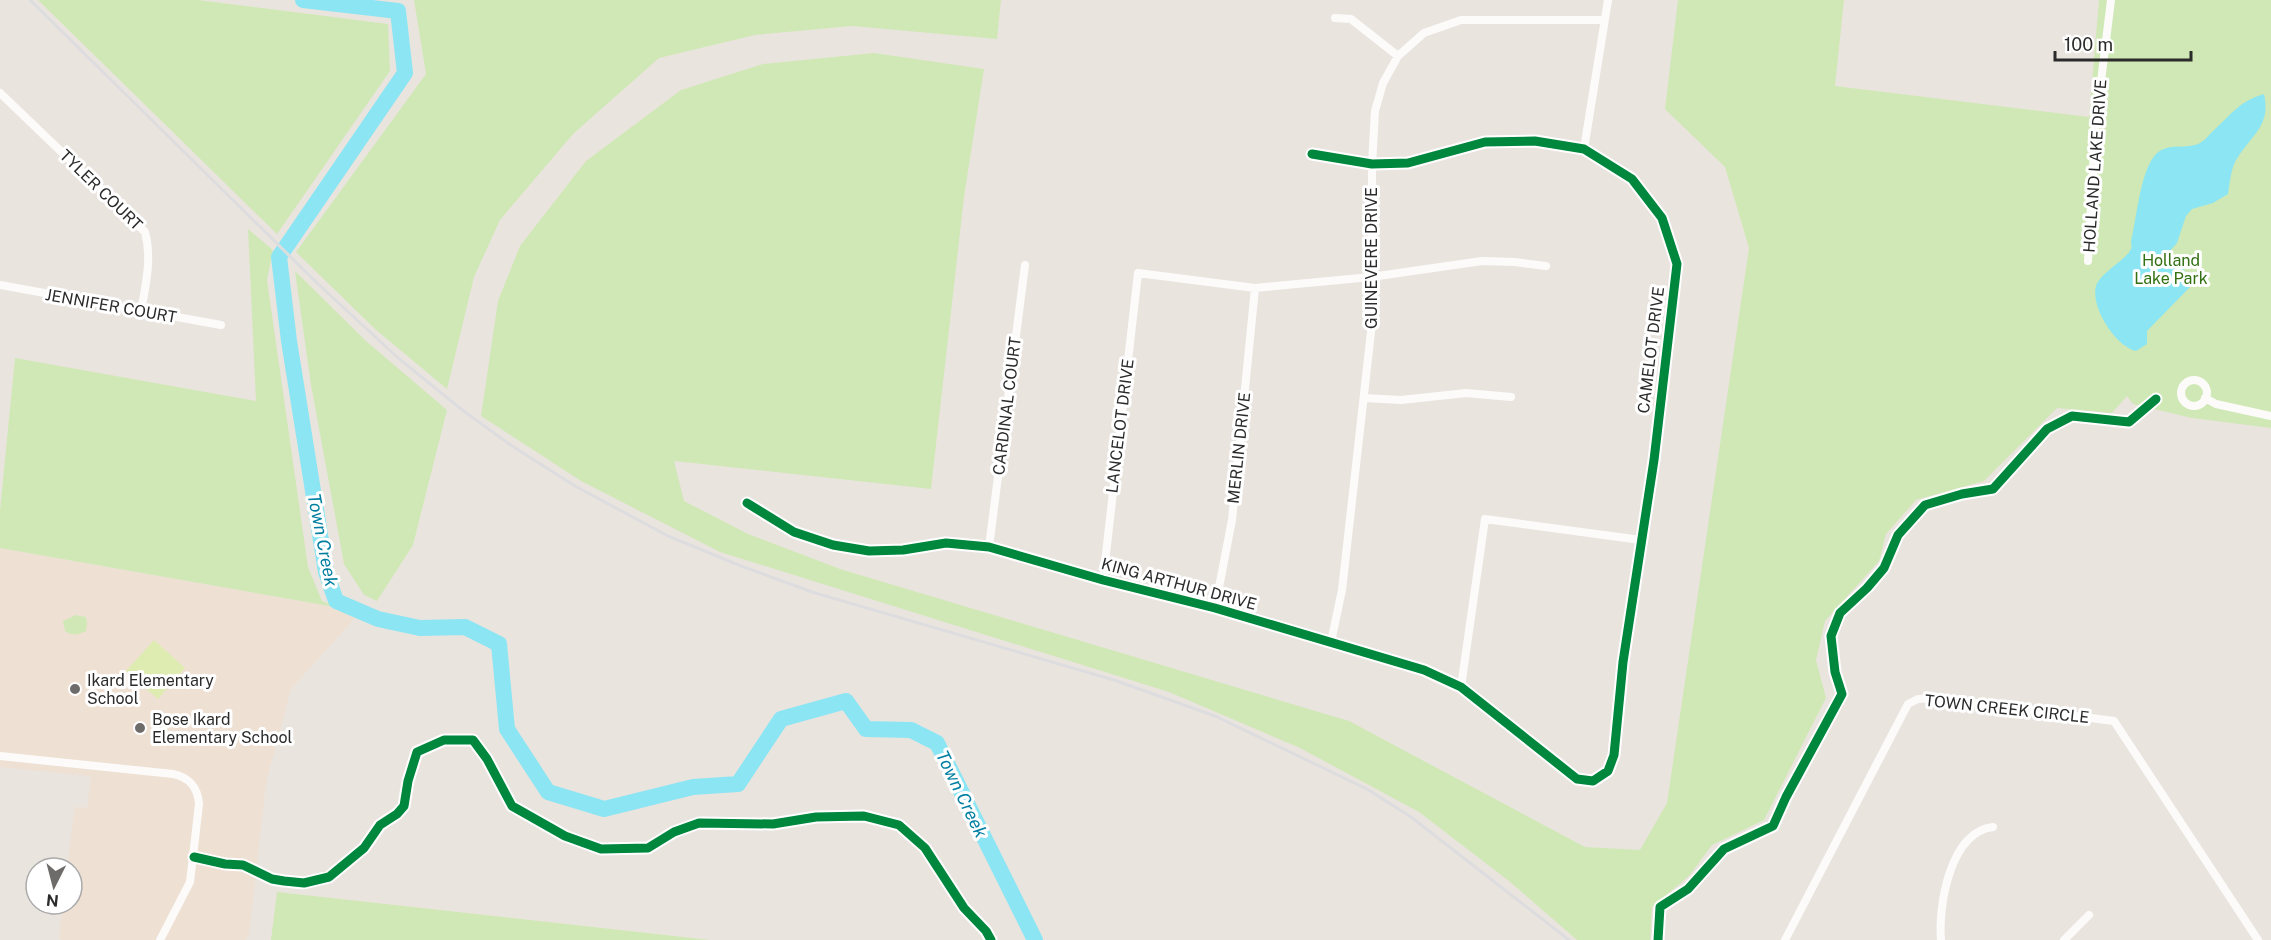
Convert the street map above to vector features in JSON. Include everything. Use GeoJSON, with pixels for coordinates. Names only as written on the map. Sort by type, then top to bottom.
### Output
{"type":"FeatureCollection","features":[{"type":"Feature","properties":{"kind":"street"},"geometry":{"type":"LineString","coordinates":[[1584,149],[1608,0]]}},
{"type":"Feature","properties":{"kind":"street","name":"HOLLAND LAKE DRIVE"},"geometry":{"type":"LineString","coordinates":[[2088,261],[2095,130],[2111,0]]}},
{"type":"Feature","properties":{"kind":"street"},"geometry":{"type":"LineString","coordinates":[[1335,18],[1351,18],[1398,56]]}},
{"type":"Feature","properties":{"kind":"street","name":"GUINEVERE DRIVE"},"geometry":{"type":"LineString","coordinates":[[1330,642],[1342,590],[1372,323],[1372,164],[1375,111],[1383,83],[1398,56],[1424,33],[1461,20],[1603,21]]}},
{"type":"Feature","properties":{"kind":"street","name":"TYLER COURT"},"geometry":{"type":"LineString","coordinates":[[0,93],[145,232],[149,264],[141,311]]}},
{"type":"Feature","properties":{"kind":"street","name":"CAMELOT DRIVE"},"geometry":{"type":"LineString","coordinates":[[1312,154],[1372,164],[1408,163],[1485,142],[1535,141],[1584,149],[1632,178],[1662,218],[1677,264],[1654,460],[1626,640],[1614,755],[1608,771],[1593,781],[1577,779]]}},
{"type":"Feature","properties":{"kind":"street"},"geometry":{"type":"LineString","coordinates":[[1255,288],[1371,277],[1482,261],[1546,266]]}},
{"type":"Feature","properties":{"kind":"street","name":"CARDINAL COURT"},"geometry":{"type":"LineString","coordinates":[[988,548],[1025,265]]}},
{"type":"Feature","properties":{"kind":"street","name":"LANCELOT DRIVE"},"geometry":{"type":"LineString","coordinates":[[1102,580],[1138,273],[1255,288]]}},
{"type":"Feature","properties":{"kind":"street","name":"JENNIFER COURT"},"geometry":{"type":"LineString","coordinates":[[0,285],[221,325]]}},
{"type":"Feature","properties":{"kind":"street","name":"MERLIN DRIVE"},"geometry":{"type":"LineString","coordinates":[[1215,608],[1232,520],[1255,288]]}},
{"type":"Feature","properties":{"kind":"street"},"geometry":{"type":"LineString","coordinates":[[1364,398],[1401,400],[1466,393],[1511,397]]}},
{"type":"Feature","properties":{"kind":"street"},"geometry":{"type":"LineString","coordinates":[[2205,398],[2216,404],[2271,417]]}},
{"type":"Feature","properties":{"kind":"street","name":"KING ARTHUR DRIVE"},"geometry":{"type":"LineString","coordinates":[[747,502],[794,532],[833,544],[869,551],[903,550],[946,543],[988,548],[1102,580],[1215,608],[1424,670],[1461,687],[1577,779]]}},
{"type":"Feature","properties":{"kind":"street"},"geometry":{"type":"LineString","coordinates":[[1461,687],[1485,519],[1641,540]]}},
{"type":"Feature","properties":{"kind":"street","name":"TOWN CREEK CIRCLE"},"geometry":{"type":"LineString","coordinates":[[1785,940],[1908,704],[1918,699],[1937,698],[2114,721],[2257,939]]}},
{"type":"Feature","properties":{"kind":"street"},"geometry":{"type":"LineString","coordinates":[[0,756],[173,774],[189,780],[196,790],[199,804],[192,874],[188,889],[160,940]]}},
{"type":"Feature","properties":{"kind":"street"},"geometry":{"type":"LineString","coordinates":[[1941,940],[1941,906],[1952,868],[1973,836],[1983,829],[1993,827]]}},
{"type":"Feature","properties":{"kind":"street"},"geometry":{"type":"LineString","coordinates":[[2064,940],[2089,915]]}},
{"type":"Feature","properties":{"kind":"shaded area","name":"Bose Ikard Elementary School"},"geometry":{"type":"Polygon","coordinates":[[[0,548],[335,607],[357,616],[291,689],[266,783],[249,935],[244,940],[62,940],[59,937],[62,916],[84,916],[84,856],[69,856],[75,807],[87,808],[91,776],[0,767],[0,548]]]}},
{"type":"Feature","properties":{"kind":"green space"},"geometry":{"type":"Polygon","coordinates":[[[38,0],[198,0],[388,24],[390,71],[277,234],[38,0]]]}},
{"type":"Feature","properties":{"kind":"green space"},"geometry":{"type":"Polygon","coordinates":[[[414,0],[1001,0],[997,39],[852,26],[755,35],[659,58],[573,134],[500,220],[474,277],[447,389],[375,329],[296,252],[426,74],[414,0]]]}},
{"type":"Feature","properties":{"kind":"green space","name":"Holland Lake Park"},"geometry":{"type":"Polygon","coordinates":[[[1678,0],[1844,0],[1835,86],[2089,117],[2099,0],[2271,0],[2271,428],[2192,418],[2133,404],[2127,396],[2112,413],[2057,408],[1984,481],[1916,500],[1886,534],[1879,561],[1825,621],[1816,660],[1826,698],[1764,820],[1712,845],[1689,876],[1652,907],[1650,940],[1577,940],[1509,881],[1419,812],[1300,748],[1169,692],[720,552],[581,481],[481,416],[498,301],[520,246],[586,161],[681,90],[763,64],[874,53],[984,69],[964,197],[931,489],[674,461],[684,501],[748,534],[840,569],[1349,721],[1585,847],[1640,850],[1667,803],[1749,248],[1725,167],[1665,109],[1678,0]]]}},
{"type":"Feature","properties":{"kind":"green space"},"geometry":{"type":"Polygon","coordinates":[[[248,229],[273,250],[267,280],[308,567],[322,601],[335,607],[0,548],[0,510],[15,358],[256,401],[248,229]]]}},
{"type":"Feature","properties":{"kind":"green space"},"geometry":{"type":"Polygon","coordinates":[[[295,271],[366,341],[447,410],[413,545],[377,601],[364,595],[344,564],[311,385],[295,271]]]}},
{"type":"Feature","properties":{"kind":"green space"},"geometry":{"type":"Polygon","coordinates":[[[76,615],[86,617],[86,631],[70,634],[65,631],[63,621],[76,615]]]}},
{"type":"Feature","properties":{"kind":"green space"},"geometry":{"type":"Polygon","coordinates":[[[154,640],[185,668],[158,699],[126,671],[154,640]]]}},
{"type":"Feature","properties":{"kind":"green space"},"geometry":{"type":"Polygon","coordinates":[[[277,892],[710,940],[271,940],[277,892]]]}},
{"type":"Feature","properties":{"kind":"water"},"geometry":{"type":"Polygon","coordinates":[[[2264,94],[2266,105],[2263,121],[2234,165],[2228,194],[2213,203],[2192,209],[2186,216],[2177,243],[2170,251],[2169,257],[2184,270],[2192,285],[2147,331],[2147,344],[2136,351],[2128,348],[2106,325],[2095,295],[2099,281],[2131,249],[2146,171],[2161,150],[2200,143],[2248,100],[2264,94]]]}},
{"type":"Feature","properties":{"kind":"waterway","name":"Town Creek"},"geometry":{"type":"LineString","coordinates":[[303,0],[398,11],[405,73],[279,257],[289,341],[326,572],[336,601],[378,619],[420,628],[465,627],[499,644],[507,729],[548,792],[604,809],[693,787],[738,784],[781,719],[846,701],[866,729],[911,730],[937,743],[1035,940]]}},
{"type":"Feature","properties":{"kind":"railway"},"geometry":{"type":"LineString","coordinates":[[30,0],[317,283],[397,357],[461,409],[512,446],[575,486],[668,536],[812,592],[1114,680],[1215,716],[1367,789],[1411,817],[1569,940]]}},
{"type":"Feature","properties":{"kind":"cycle path"},"geometry":{"type":"LineString","coordinates":[[747,503],[794,532],[833,545],[869,551],[903,550],[946,543],[989,547],[1103,580],[1215,608],[1424,670],[1461,687],[1577,779],[1593,781],[1608,771],[1614,755],[1623,662],[1654,460],[1677,264],[1662,218],[1632,179],[1584,149],[1535,141],[1485,142],[1408,163],[1372,164],[1312,154]]}},
{"type":"Feature","properties":{"kind":"cycle path"},"geometry":{"type":"LineString","coordinates":[[1658,940],[1660,907],[1688,889],[1724,849],[1773,826],[1786,797],[1842,694],[1835,672],[1831,636],[1840,613],[1867,588],[1884,568],[1898,535],[1925,505],[1962,494],[1993,489],[2047,429],[2072,416],[2129,422],[2156,399]]}},
{"type":"Feature","properties":{"kind":"cycle path"},"geometry":{"type":"LineString","coordinates":[[194,857],[225,864],[243,865],[272,879],[284,881],[304,883],[329,877],[364,848],[380,825],[397,814],[404,806],[408,781],[417,752],[444,740],[473,740],[487,759],[512,806],[565,836],[601,849],[648,848],[674,832],[699,823],[773,824],[816,817],[864,816],[899,825],[925,848],[964,908],[986,931],[991,940]]}},
{"type":"Feature","properties":{"kind":"place","name":"Ikard Elementary School"},"geometry":{"type":"Point","coordinates":[75,689]}},
{"type":"Feature","properties":{"kind":"place","name":"Bose Ikard Elementary School"},"geometry":{"type":"Point","coordinates":[140,728]}}]}
